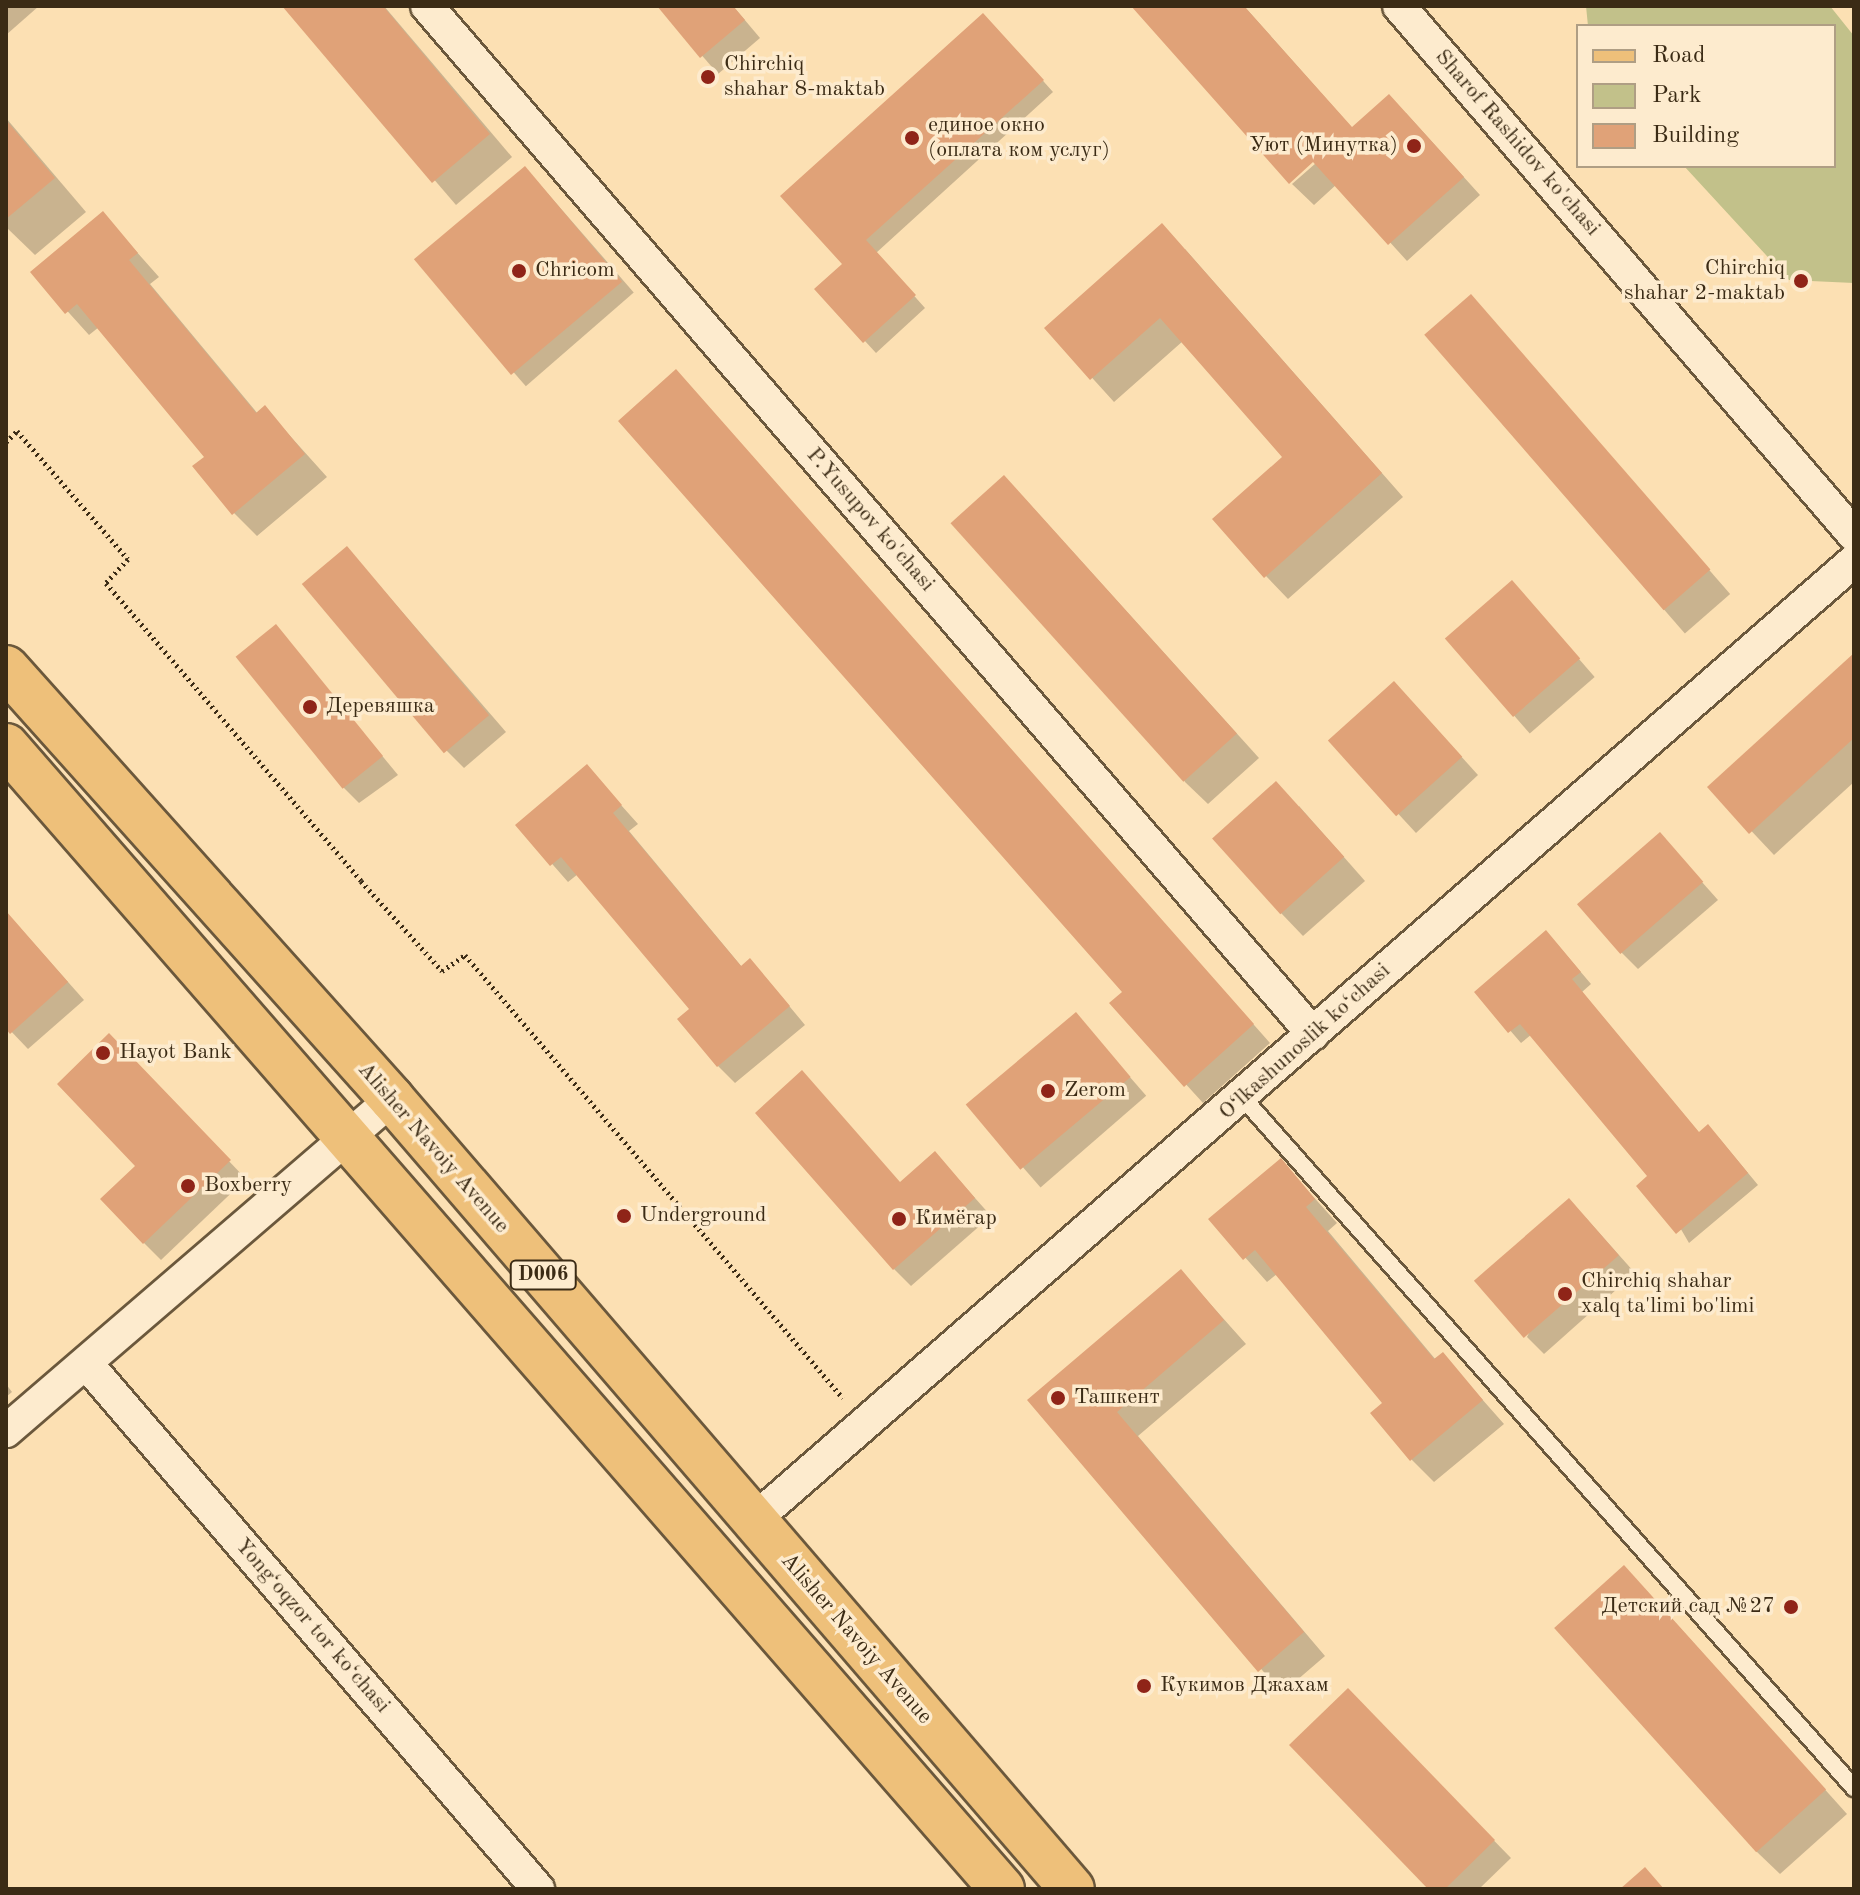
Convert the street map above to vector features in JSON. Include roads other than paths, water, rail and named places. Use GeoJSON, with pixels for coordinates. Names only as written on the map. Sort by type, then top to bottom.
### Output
{"type":"FeatureCollection","features":[{"type":"Feature","properties":{"kind":"main road","name":"Alisher Navoiy Avenue"},"geometry":{"type":"LineString","coordinates":[[6,668],[392,1099],[1072,1889]]}},
{"type":"Feature","properties":{"kind":"main road","name":"D006"},"geometry":{"type":"LineString","coordinates":[[6,746],[350,1134],[1002,1889]]}},
{"type":"Feature","properties":{"kind":"street","name":"P.Yusupov ko'chasi"},"geometry":{"type":"LineString","coordinates":[[427,6],[1313,1034]]}},
{"type":"Feature","properties":{"kind":"street","name":"Sharof Rashidov ko'chasi"},"geometry":{"type":"LineString","coordinates":[[1406,8],[1854,535]]}},
{"type":"Feature","properties":{"kind":"street","name":"O‘lkashunoslik ko‘chasi"},"geometry":{"type":"LineString","coordinates":[[754,1520],[1243,1098],[1854,561]]}},
{"type":"Feature","properties":{"kind":"street"},"geometry":{"type":"LineString","coordinates":[[6,1431],[392,1099]]}},
{"type":"Feature","properties":{"kind":"street","name":"Yong‘oqzor tor ko‘chasi"},"geometry":{"type":"LineString","coordinates":[[86,1363],[538,1889]]}},
{"type":"Feature","properties":{"kind":"lane"},"geometry":{"type":"LineString","coordinates":[[1243,1098],[1854,1788]]}},
{"type":"Feature","properties":{"kind":"place","name":"Chirchiq shahar 8-maktab"},"geometry":{"type":"Point","coordinates":[708,77]}},
{"type":"Feature","properties":{"kind":"place","name":"единое окно (оплата ком услуг)"},"geometry":{"type":"Point","coordinates":[912,138]}},
{"type":"Feature","properties":{"kind":"place","name":"Уют (Минутка)"},"geometry":{"type":"Point","coordinates":[1414,146]}},
{"type":"Feature","properties":{"kind":"place","name":"Chricom"},"geometry":{"type":"Point","coordinates":[519,271]}},
{"type":"Feature","properties":{"kind":"place","name":"Chirchiq shahar 2-maktab"},"geometry":{"type":"Point","coordinates":[1801,281]}},
{"type":"Feature","properties":{"kind":"place","name":"Деревяшка"},"geometry":{"type":"Point","coordinates":[310,707]}},
{"type":"Feature","properties":{"kind":"place","name":"Hayot Bank"},"geometry":{"type":"Point","coordinates":[103,1053]}},
{"type":"Feature","properties":{"kind":"place","name":"Zerom"},"geometry":{"type":"Point","coordinates":[1048,1091]}},
{"type":"Feature","properties":{"kind":"place","name":"Boxberry"},"geometry":{"type":"Point","coordinates":[188,1186]}},
{"type":"Feature","properties":{"kind":"place","name":"Underground"},"geometry":{"type":"Point","coordinates":[624,1216]}},
{"type":"Feature","properties":{"kind":"place","name":"Кимёгар"},"geometry":{"type":"Point","coordinates":[899,1219]}},
{"type":"Feature","properties":{"kind":"place","name":"Chirchiq shahar xalq ta'limi bo'limi"},"geometry":{"type":"Point","coordinates":[1565,1294]}},
{"type":"Feature","properties":{"kind":"place","name":"Ташкент"},"geometry":{"type":"Point","coordinates":[1058,1398]}},
{"type":"Feature","properties":{"kind":"place","name":"Детский сад №27"},"geometry":{"type":"Point","coordinates":[1791,1607]}},
{"type":"Feature","properties":{"kind":"place","name":"Кукимов Джахам"},"geometry":{"type":"Point","coordinates":[1144,1686]}}]}
